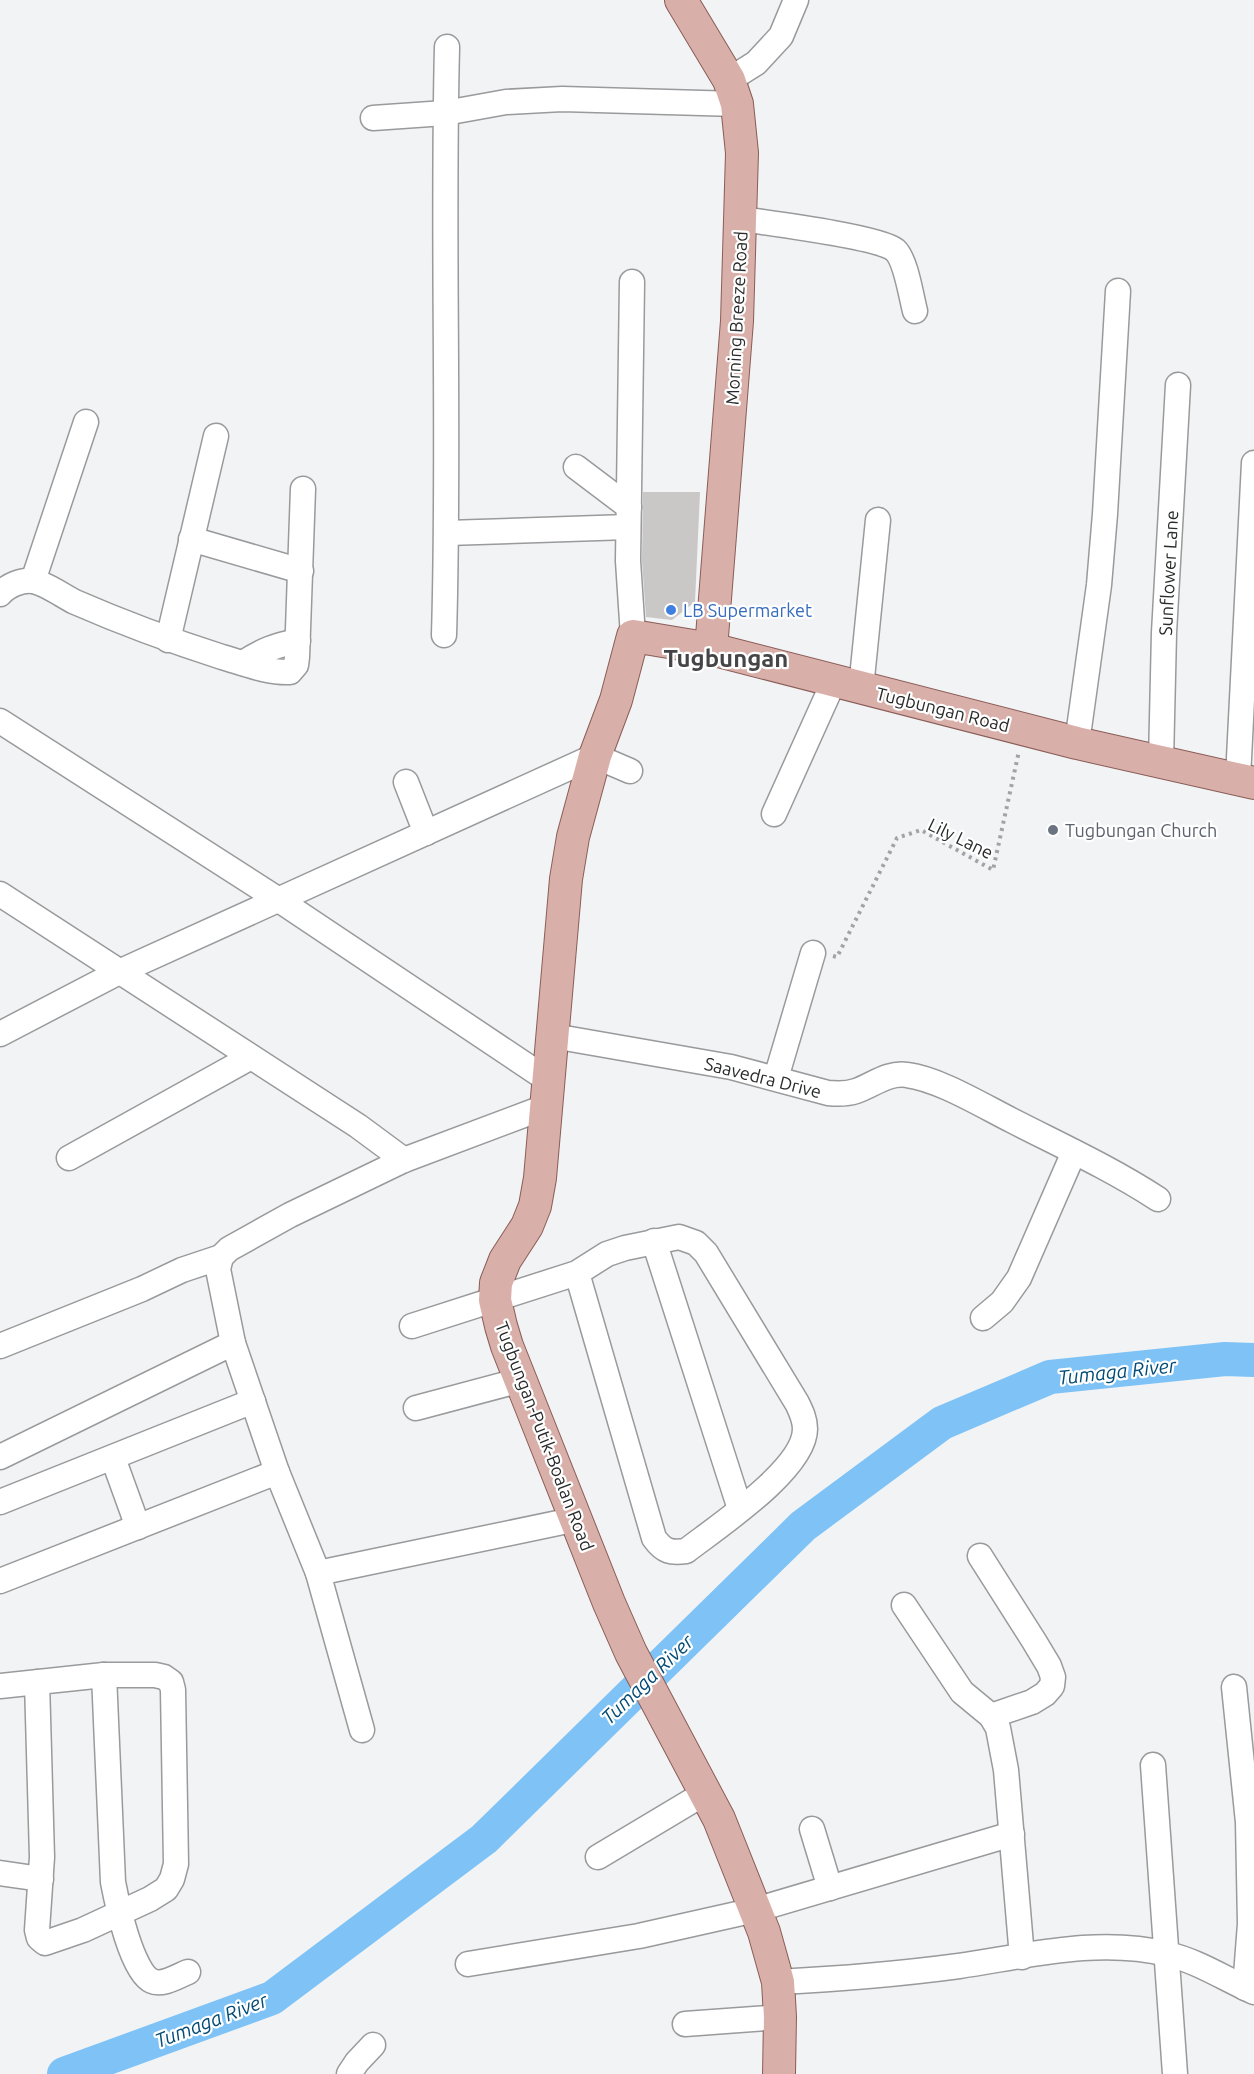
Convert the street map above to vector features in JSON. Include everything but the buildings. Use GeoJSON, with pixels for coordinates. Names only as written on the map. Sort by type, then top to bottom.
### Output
{"type":"FeatureCollection","features":[{"type":"Feature","properties":{"kind":"main road","name":"Morning Breeze Road"},"geometry":{"type":"LineString","coordinates":[[681,0],[733,92],[742,153],[736,333],[711,649]]}},
{"type":"Feature","properties":{"kind":"main road","name":"Tugbungan Road"},"geometry":{"type":"LineString","coordinates":[[633,636],[711,649],[1024,730],[1246,781]]}},
{"type":"Feature","properties":{"kind":"main road","name":"Tugbungan-Putik-Boalan Road"},"geometry":{"type":"LineString","coordinates":[[633,636],[616,700],[595,756],[573,837],[566,879],[553,1036],[535,1206],[527,1226],[499,1272],[495,1300],[507,1346],[631,1653],[719,1819],[764,1932],[778,1982],[779,2074]]}},
{"type":"Feature","properties":{"kind":"street"},"geometry":{"type":"LineString","coordinates":[[373,118],[445,113],[506,102],[733,92],[781,36],[796,0]]}},
{"type":"Feature","properties":{"kind":"street"},"geometry":{"type":"LineString","coordinates":[[444,635],[447,533],[445,113],[447,47]]}},
{"type":"Feature","properties":{"kind":"street"},"geometry":{"type":"LineString","coordinates":[[741,219],[858,238],[895,250],[901,260],[915,311]]}},
{"type":"Feature","properties":{"kind":"street"},"geometry":{"type":"LineString","coordinates":[[632,282],[629,517],[633,636]]}},
{"type":"Feature","properties":{"kind":"street"},"geometry":{"type":"LineString","coordinates":[[1077,743],[1099,585],[1118,291]]}},
{"type":"Feature","properties":{"kind":"street","name":"Sunflower Lane"},"geometry":{"type":"LineString","coordinates":[[1161,761],[1164,633],[1178,385]]}},
{"type":"Feature","properties":{"kind":"street"},"geometry":{"type":"LineString","coordinates":[[33,581],[86,422]]}},
{"type":"Feature","properties":{"kind":"street"},"geometry":{"type":"LineString","coordinates":[[168,640],[216,436]]}},
{"type":"Feature","properties":{"kind":"street"},"geometry":{"type":"LineString","coordinates":[[1246,781],[1254,463]]}},
{"type":"Feature","properties":{"kind":"street"},"geometry":{"type":"LineString","coordinates":[[576,467],[629,517]]}},
{"type":"Feature","properties":{"kind":"street"},"geometry":{"type":"LineString","coordinates":[[1,589],[33,581],[168,640],[243,663],[262,650],[298,641],[303,489]]}},
{"type":"Feature","properties":{"kind":"street"},"geometry":{"type":"LineString","coordinates":[[447,533],[629,517]]}},
{"type":"Feature","properties":{"kind":"street"},"geometry":{"type":"LineString","coordinates":[[774,814],[847,685],[878,520]]}},
{"type":"Feature","properties":{"kind":"street"},"geometry":{"type":"LineString","coordinates":[[191,539],[301,571]]}},
{"type":"Feature","properties":{"kind":"street"},"geometry":{"type":"LineString","coordinates":[[0,722],[279,900],[547,1094],[290,1215],[229,1249],[221,1257],[182,1270],[142,1289],[0,1346]]}},
{"type":"Feature","properties":{"kind":"street"},"geometry":{"type":"LineString","coordinates":[[0,1034],[119,972],[595,756],[630,771]]}},
{"type":"Feature","properties":{"kind":"street"},"geometry":{"type":"LineString","coordinates":[[406,782],[426,833]]}},
{"type":"Feature","properties":{"kind":"street"},"geometry":{"type":"LineString","coordinates":[[0,894],[358,1126],[404,1160]]}},
{"type":"Feature","properties":{"kind":"street"},"geometry":{"type":"LineString","coordinates":[[776,1078],[813,953]]}},
{"type":"Feature","properties":{"kind":"street","name":"Saavedra Drive"},"geometry":{"type":"LineString","coordinates":[[553,1036],[731,1067],[828,1094],[856,1091],[891,1076],[905,1074],[922,1078],[983,1106],[1133,1182],[1158,1199]]}},
{"type":"Feature","properties":{"kind":"street"},"geometry":{"type":"LineString","coordinates":[[69,1158],[251,1057]]}},
{"type":"Feature","properties":{"kind":"street"},"geometry":{"type":"LineString","coordinates":[[984,1318],[1002,1302],[1019,1278],[1074,1152]]}},
{"type":"Feature","properties":{"kind":"street"},"geometry":{"type":"LineString","coordinates":[[412,1326],[577,1273],[608,1254],[654,1241],[679,1237],[696,1243],[706,1253],[797,1403],[804,1418],[805,1430],[799,1452],[785,1471],[686,1551],[673,1553],[662,1549],[654,1538],[577,1273]]}},
{"type":"Feature","properties":{"kind":"street"},"geometry":{"type":"LineString","coordinates":[[654,1241],[740,1509]]}},
{"type":"Feature","properties":{"kind":"street"},"geometry":{"type":"LineString","coordinates":[[221,1257],[218,1269],[233,1343],[277,1472],[318,1573],[362,1730]]}},
{"type":"Feature","properties":{"kind":"street"},"geometry":{"type":"LineString","coordinates":[[0,1457],[233,1343]]}},
{"type":"Feature","properties":{"kind":"street"},"geometry":{"type":"LineString","coordinates":[[416,1408],[521,1380]]}},
{"type":"Feature","properties":{"kind":"street"},"geometry":{"type":"LineString","coordinates":[[0,1502],[253,1401]]}},
{"type":"Feature","properties":{"kind":"street"},"geometry":{"type":"LineString","coordinates":[[113,1458],[138,1527]]}},
{"type":"Feature","properties":{"kind":"street"},"geometry":{"type":"LineString","coordinates":[[0,1581],[277,1472]]}},
{"type":"Feature","properties":{"kind":"street"},"geometry":{"type":"LineString","coordinates":[[318,1573],[576,1519]]}},
{"type":"Feature","properties":{"kind":"street"},"geometry":{"type":"LineString","coordinates":[[980,1556],[1034,1641],[1053,1677],[1052,1686],[1046,1694],[1032,1702],[992,1716]]}},
{"type":"Feature","properties":{"kind":"street"},"geometry":{"type":"LineString","coordinates":[[904,1605],[962,1692],[992,1716],[998,1728],[1012,1834],[1022,1957]]}},
{"type":"Feature","properties":{"kind":"street"},"geometry":{"type":"LineString","coordinates":[[104,1675],[113,1882],[119,1913],[139,1967],[150,1981],[157,1983],[168,1981],[188,1972]]}},
{"type":"Feature","properties":{"kind":"street"},"geometry":{"type":"LineString","coordinates":[[0,1686],[37,1682],[104,1675],[155,1675],[171,1682],[173,1690],[176,1864],[172,1879],[166,1889],[150,1899],[72,1934],[42,1942],[37,1930],[42,1857],[37,1682]]}},
{"type":"Feature","properties":{"kind":"street"},"geometry":{"type":"LineString","coordinates":[[778,1982],[846,1979],[1099,1946],[1135,1948],[1166,1954],[1212,1971],[1250,1990],[1248,1822],[1234,1687]]}},
{"type":"Feature","properties":{"kind":"street"},"geometry":{"type":"LineString","coordinates":[[1154,1765],[1175,2074]]}},
{"type":"Feature","properties":{"kind":"street"},"geometry":{"type":"LineString","coordinates":[[598,1857],[705,1793]]}},
{"type":"Feature","properties":{"kind":"street"},"geometry":{"type":"LineString","coordinates":[[812,1829],[830,1888]]}},
{"type":"Feature","properties":{"kind":"street"},"geometry":{"type":"LineString","coordinates":[[468,1964],[639,1936],[755,1910],[1012,1834]]}},
{"type":"Feature","properties":{"kind":"street"},"geometry":{"type":"LineString","coordinates":[[0,1873],[41,1879]]}},
{"type":"Feature","properties":{"kind":"street"},"geometry":{"type":"LineString","coordinates":[[685,2024],[780,2017]]}},
{"type":"Feature","properties":{"kind":"street"},"geometry":{"type":"LineString","coordinates":[[349,2074],[373,2045]]}},
{"type":"Feature","properties":{"kind":"path","name":"Lily Lane"},"geometry":{"type":"LineString","coordinates":[[813,953],[837,957],[897,838],[921,830],[993,870],[1024,730]]}},
{"type":"Feature","properties":{"kind":"waterway","name":"Tumaga River"},"geometry":{"type":"LineString","coordinates":[[64,2074],[272,1998],[484,1839],[803,1526],[942,1423],[1050,1377],[1225,1359],[1254,1360]]}},
{"type":"Feature","properties":{"kind":"place","name":"LB Supermarket"},"geometry":{"type":"Point","coordinates":[671,610]}},
{"type":"Feature","properties":{"kind":"place","name":"Tugbungan Church"},"geometry":{"type":"Point","coordinates":[1053,830]}},
{"type":"Feature","properties":{"kind":"district","name":"Tugbungan"},"geometry":{"type":"Point","coordinates":[726,658]}}]}
